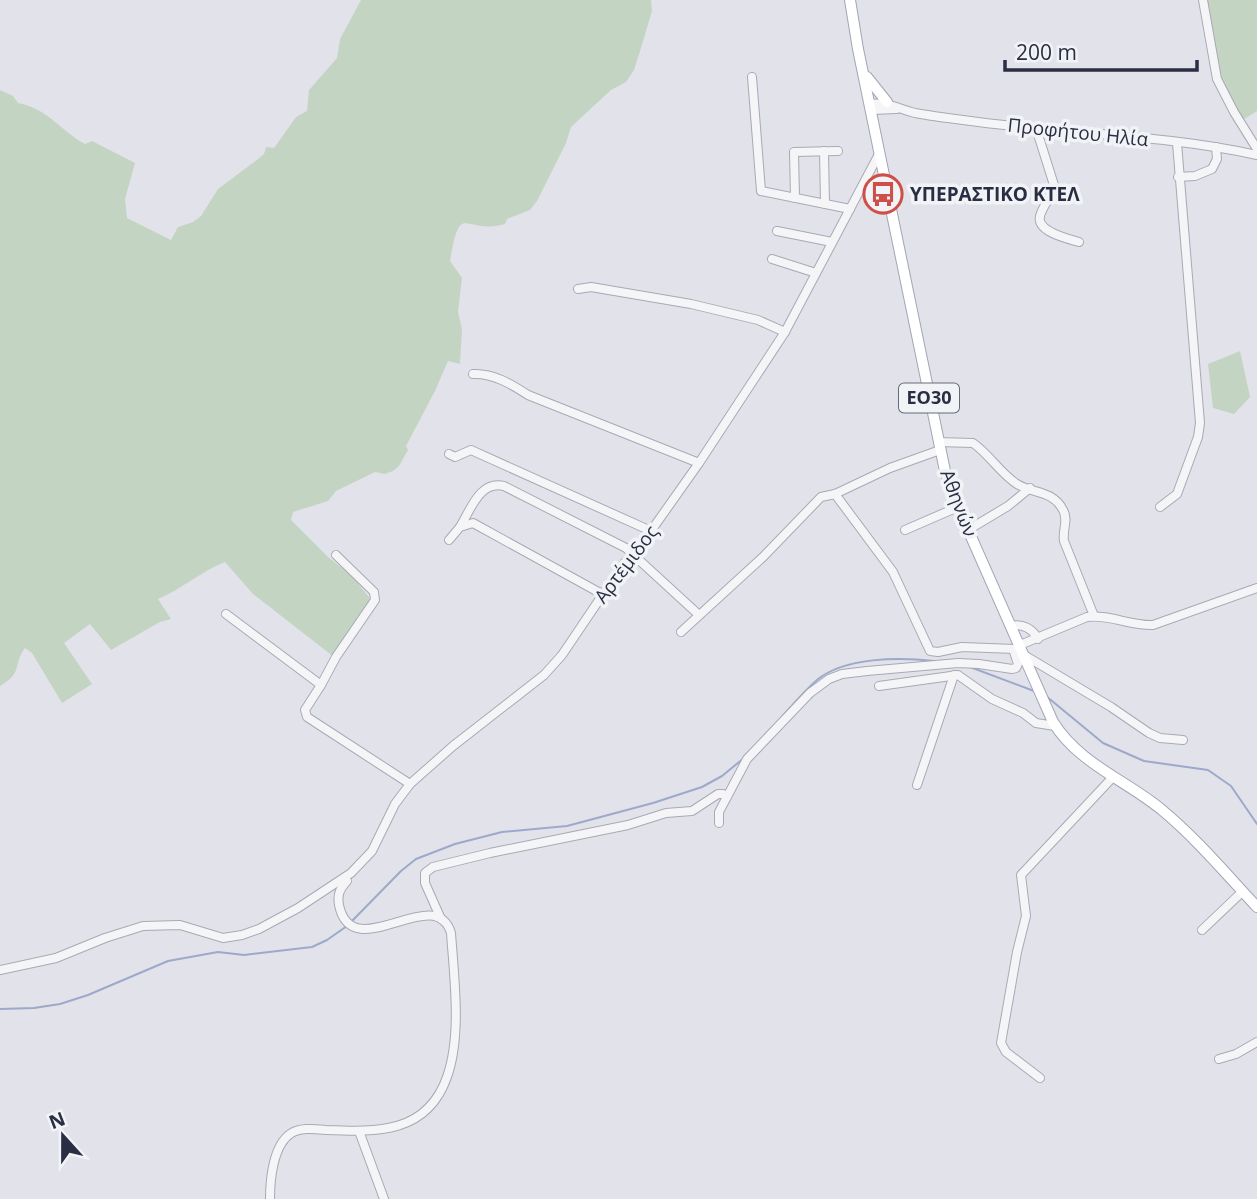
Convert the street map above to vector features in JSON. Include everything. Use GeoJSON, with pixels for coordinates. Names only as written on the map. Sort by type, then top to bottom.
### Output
{"type":"FeatureCollection","features":[{"type":"Feature","properties":{"kind":"main road","name":"Αθηνών"},"geometry":{"type":"LineString","coordinates":[[850,0],[939,446],[958,507],[1020,649],[1054,724],[1080,754],[1164,811],[1257,907]]}},
{"type":"Feature","properties":{"kind":"main road"},"geometry":{"type":"LineString","coordinates":[[862,70],[886,106],[871,112]]}},
{"type":"Feature","properties":{"kind":"street"},"geometry":{"type":"LineString","coordinates":[[1203,0],[1217,79],[1257,149]]}},
{"type":"Feature","properties":{"kind":"street"},"geometry":{"type":"LineString","coordinates":[[752,77],[760,190],[850,209]]}},
{"type":"Feature","properties":{"kind":"street"},"geometry":{"type":"LineString","coordinates":[[871,112],[886,106]]}},
{"type":"Feature","properties":{"kind":"street","name":"Προφήτου Ηλία"},"geometry":{"type":"LineString","coordinates":[[886,106],[964,120],[1177,143],[1257,155]]}},
{"type":"Feature","properties":{"kind":"street"},"geometry":{"type":"LineString","coordinates":[[1036,128],[1054,186],[1040,215],[1040,224],[1079,242]]}},
{"type":"Feature","properties":{"kind":"street"},"geometry":{"type":"LineString","coordinates":[[1160,507],[1177,494],[1198,437],[1200,423],[1177,143]]}},
{"type":"Feature","properties":{"kind":"street"},"geometry":{"type":"LineString","coordinates":[[1178,177],[1195,176],[1212,169],[1217,159],[1216,148]]}},
{"type":"Feature","properties":{"kind":"street"},"geometry":{"type":"LineString","coordinates":[[824,151],[825,204]]}},
{"type":"Feature","properties":{"kind":"street"},"geometry":{"type":"LineString","coordinates":[[795,198],[794,152],[838,151]]}},
{"type":"Feature","properties":{"kind":"street","name":"Αρτέμιδος"},"geometry":{"type":"LineString","coordinates":[[0,970],[56,958],[143,926],[180,925],[214,937],[242,935],[259,929],[333,887],[367,858],[395,804],[410,784],[453,746],[544,676],[562,655],[602,594],[699,463],[785,332],[879,154]]}},
{"type":"Feature","properties":{"kind":"street"},"geometry":{"type":"LineString","coordinates":[[777,231],[832,242]]}},
{"type":"Feature","properties":{"kind":"street"},"geometry":{"type":"LineString","coordinates":[[772,259],[816,272]]}},
{"type":"Feature","properties":{"kind":"street"},"geometry":{"type":"LineString","coordinates":[[578,289],[591,287],[691,304],[758,320],[785,332]]}},
{"type":"Feature","properties":{"kind":"street"},"geometry":{"type":"LineString","coordinates":[[473,374],[502,380],[527,395],[699,463]]}},
{"type":"Feature","properties":{"kind":"street"},"geometry":{"type":"LineString","coordinates":[[681,632],[763,556],[821,497],[835,494],[939,446],[974,443],[1018,484],[1050,496],[1061,506],[1065,514],[1064,541],[1094,616]]}},
{"type":"Feature","properties":{"kind":"street"},"geometry":{"type":"LineString","coordinates":[[449,454],[455,457],[471,450],[651,531]]}},
{"type":"Feature","properties":{"kind":"street"},"geometry":{"type":"LineString","coordinates":[[449,540],[482,491],[497,485],[632,552],[699,615]]}},
{"type":"Feature","properties":{"kind":"street"},"geometry":{"type":"LineString","coordinates":[[968,530],[1008,506],[1030,488]]}},
{"type":"Feature","properties":{"kind":"street"},"geometry":{"type":"LineString","coordinates":[[835,494],[893,572],[930,651],[962,647],[1020,649],[1149,733],[1160,738],[1182,740]]}},
{"type":"Feature","properties":{"kind":"street"},"geometry":{"type":"LineString","coordinates":[[905,530],[958,507]]}},
{"type":"Feature","properties":{"kind":"street"},"geometry":{"type":"LineString","coordinates":[[460,527],[473,523],[602,594]]}},
{"type":"Feature","properties":{"kind":"street"},"geometry":{"type":"LineString","coordinates":[[336,555],[374,592],[375,600],[336,657],[305,710],[305,715],[410,784]]}},
{"type":"Feature","properties":{"kind":"street"},"geometry":{"type":"LineString","coordinates":[[1020,649],[1079,620],[1094,616],[1136,625],[1153,625],[1257,588]]}},
{"type":"Feature","properties":{"kind":"street"},"geometry":{"type":"LineString","coordinates":[[226,614],[321,685]]}},
{"type":"Feature","properties":{"kind":"street"},"geometry":{"type":"LineString","coordinates":[[1012,626],[1018,624],[1026,627],[1038,639]]}},
{"type":"Feature","properties":{"kind":"street"},"geometry":{"type":"LineString","coordinates":[[719,823],[719,813],[747,759],[810,693],[829,679],[855,672],[958,663],[1012,669],[1018,664],[1020,649]]}},
{"type":"Feature","properties":{"kind":"street"},"geometry":{"type":"LineString","coordinates":[[879,685],[954,674],[1036,723],[1054,724]]}},
{"type":"Feature","properties":{"kind":"street"},"geometry":{"type":"LineString","coordinates":[[917,785],[954,674]]}},
{"type":"Feature","properties":{"kind":"street"},"geometry":{"type":"LineString","coordinates":[[1040,1078],[1006,1052],[1001,1043],[1017,953],[1026,921],[1021,875],[1113,777]]}},
{"type":"Feature","properties":{"kind":"street"},"geometry":{"type":"LineString","coordinates":[[270,1199],[279,1148],[292,1133],[306,1129],[385,1130],[413,1120],[436,1099],[447,1077],[454,1047],[455,1011],[451,933],[425,883],[425,873],[433,867],[479,855],[628,825],[666,813],[692,811],[718,794],[723,793],[727,797]]}},
{"type":"Feature","properties":{"kind":"street"},"geometry":{"type":"LineString","coordinates":[[367,858],[339,892],[341,912],[350,926],[357,929],[376,927],[424,916],[442,919]]}},
{"type":"Feature","properties":{"kind":"street"},"geometry":{"type":"LineString","coordinates":[[1202,930],[1242,892]]}},
{"type":"Feature","properties":{"kind":"street"},"geometry":{"type":"LineString","coordinates":[[1219,1059],[1236,1054],[1257,1042]]}},
{"type":"Feature","properties":{"kind":"street"},"geometry":{"type":"LineString","coordinates":[[359,1131],[384,1199]]}},
{"type":"Feature","properties":{"kind":"green space"},"geometry":{"type":"Polygon","coordinates":[[[361,0],[651,0],[652,11],[634,70],[626,82],[611,90],[571,127],[566,143],[530,210],[507,219],[505,224],[480,226],[466,223],[457,230],[450,261],[462,278],[458,312],[462,329],[460,364],[448,361],[406,446],[408,450],[399,466],[385,474],[375,472],[336,491],[328,501],[293,512],[291,520],[328,557],[351,575],[373,602],[334,657],[253,594],[225,562],[158,599],[171,619],[160,622],[111,650],[90,624],[64,643],[92,684],[62,703],[32,653],[25,648],[15,673],[0,686],[0,90],[13,96],[18,103],[46,115],[85,144],[92,141],[135,163],[125,199],[127,218],[171,240],[178,227],[201,216],[218,189],[264,154],[266,147],[274,148],[296,117],[307,111],[309,90],[337,58],[340,39],[361,0]]]}},
{"type":"Feature","properties":{"kind":"green space"},"geometry":{"type":"Polygon","coordinates":[[[1206,0],[1257,0],[1257,111],[1241,121],[1216,66],[1206,0]]]}},
{"type":"Feature","properties":{"kind":"green space"},"geometry":{"type":"Polygon","coordinates":[[[1240,351],[1250,397],[1234,414],[1213,408],[1208,364],[1240,351]]]}},
{"type":"Feature","properties":{"kind":"waterway"},"geometry":{"type":"LineString","coordinates":[[779,720],[828,672],[873,660],[934,661]]}},
{"type":"Feature","properties":{"kind":"waterway"},"geometry":{"type":"LineString","coordinates":[[970,667],[1034,691]]}},
{"type":"Feature","properties":{"kind":"waterway"},"geometry":{"type":"LineString","coordinates":[[1046,696],[1103,743],[1144,761],[1208,770],[1231,786],[1257,824]]}},
{"type":"Feature","properties":{"kind":"waterway"},"geometry":{"type":"LineString","coordinates":[[351,922],[416,859],[455,844],[502,832],[567,826],[653,803],[702,787],[722,776],[744,758]]}},
{"type":"Feature","properties":{"kind":"waterway"},"geometry":{"type":"LineString","coordinates":[[0,1009],[60,1004],[168,961],[218,952],[244,955],[312,947],[347,926]]}},
{"type":"Feature","properties":{"kind":"place","name":"ΥΠΕΡΑΣΤΙΚΟ ΚΤΕΛ"},"geometry":{"type":"Point","coordinates":[883,194]}}]}
